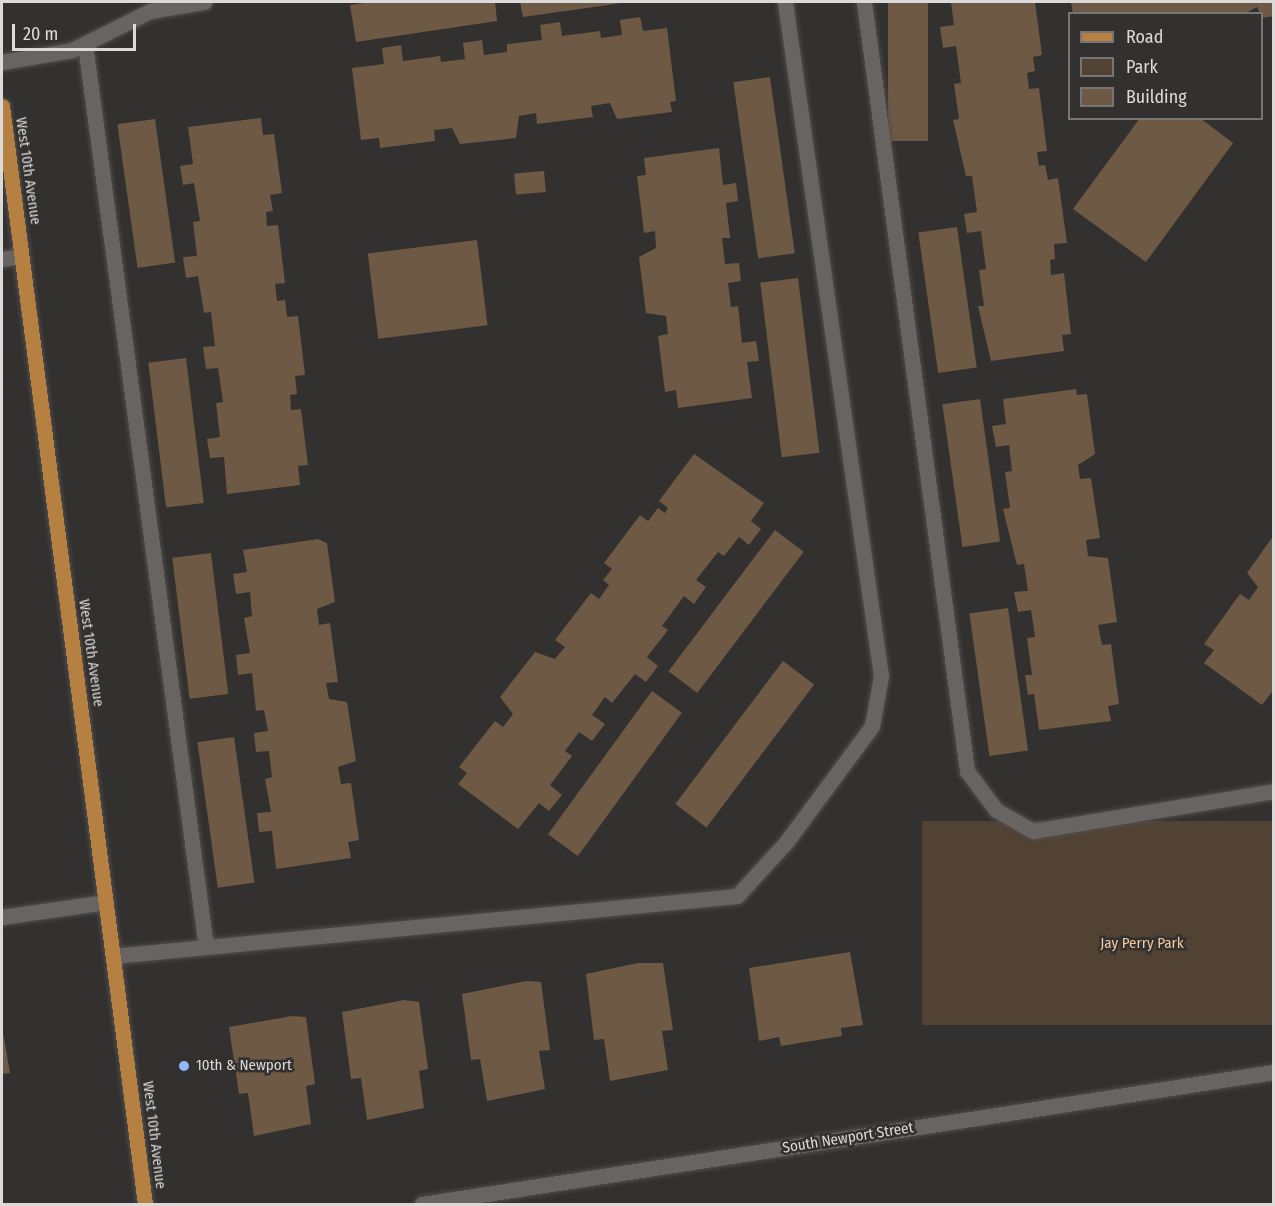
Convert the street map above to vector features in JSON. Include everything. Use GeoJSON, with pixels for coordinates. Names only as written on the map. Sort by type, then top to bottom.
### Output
{"type":"FeatureCollection","features":[{"type":"Feature","properties":{"kind":"main road","name":"West 10th Avenue"},"geometry":{"type":"LineString","coordinates":[[2,106],[145,1204]]}},
{"type":"Feature","properties":{"kind":"street"},"geometry":{"type":"LineString","coordinates":[[2,63],[85,44],[150,11],[204,2]]}},
{"type":"Feature","properties":{"kind":"street"},"geometry":{"type":"LineString","coordinates":[[113,956],[737,896],[787,841],[872,726],[880,676],[785,2]]}},
{"type":"Feature","properties":{"kind":"street"},"geometry":{"type":"LineString","coordinates":[[864,2],[967,771],[996,810],[1033,831],[1274,791]]}},
{"type":"Feature","properties":{"kind":"street"},"geometry":{"type":"LineString","coordinates":[[85,44],[206,947]]}},
{"type":"Feature","properties":{"kind":"street"},"geometry":{"type":"LineString","coordinates":[[2,259],[21,256]]}},
{"type":"Feature","properties":{"kind":"street"},"geometry":{"type":"LineString","coordinates":[[2,917],[106,902]]}},
{"type":"Feature","properties":{"kind":"street","name":"South Newport Street"},"geometry":{"type":"LineString","coordinates":[[422,1204],[521,1197],[1274,1072]]}},
{"type":"Feature","properties":{"kind":"green space","name":"Jay Perry Park"},"geometry":{"type":"Polygon","coordinates":[[[922,821],[1273,821],[1273,1025],[922,1025],[922,821]]]}},
{"type":"Feature","properties":{"kind":"building"},"geometry":{"type":"Polygon","coordinates":[[[372,2],[495,2],[497,21],[356,42],[350,5],[372,2]]]}},
{"type":"Feature","properties":{"kind":"building"},"geometry":{"type":"Polygon","coordinates":[[[520,2],[622,2],[622,3],[523,17],[520,2]]]}},
{"type":"Feature","properties":{"kind":"building"},"geometry":{"type":"Polygon","coordinates":[[[888,2],[928,2],[928,141],[888,141],[888,2]]]}},
{"type":"Feature","properties":{"kind":"building"},"geometry":{"type":"Polygon","coordinates":[[[951,2],[1035,2],[1042,55],[1033,57],[1035,71],[1027,73],[1029,89],[1039,88],[1047,151],[1037,152],[1039,166],[1045,165],[1048,180],[1058,178],[1067,243],[1054,244],[1055,259],[1050,260],[1051,275],[1064,273],[1071,334],[1062,335],[1064,351],[991,361],[978,306],[984,306],[979,270],[986,269],[981,231],[967,233],[964,214],[977,212],[972,176],[966,176],[953,120],[959,119],[954,84],[961,83],[956,46],[943,48],[940,27],[954,25],[951,2]]]}},
{"type":"Feature","properties":{"kind":"building"},"geometry":{"type":"Polygon","coordinates":[[[1071,2],[1274,2],[1274,16],[1263,18],[1263,12],[1259,12],[1257,7],[1248,12],[1073,12],[1071,2]]]}},
{"type":"Feature","properties":{"kind":"building"},"geometry":{"type":"Polygon","coordinates":[[[640,17],[643,31],[667,28],[676,101],[670,102],[672,112],[617,119],[610,103],[591,106],[593,117],[537,124],[536,113],[519,116],[516,138],[460,144],[452,128],[434,130],[435,141],[380,148],[379,138],[361,140],[352,68],[384,64],[382,48],[401,45],[403,61],[440,56],[441,62],[465,59],[463,43],[482,40],[484,55],[507,52],[507,44],[542,40],[540,25],[560,22],[562,36],[600,31],[601,38],[622,35],[620,20],[640,17]]]}},
{"type":"Feature","properties":{"kind":"building"},"geometry":{"type":"Polygon","coordinates":[[[770,77],[795,253],[758,258],[733,82],[770,77]]]}},
{"type":"Feature","properties":{"kind":"building"},"geometry":{"type":"Polygon","coordinates":[[[261,118],[263,135],[274,134],[282,193],[270,195],[273,211],[266,212],[267,226],[278,225],[285,283],[275,284],[277,301],[285,300],[287,317],[298,316],[305,375],[295,376],[297,394],[290,395],[291,410],[301,409],[308,465],[298,466],[300,485],[227,494],[224,457],[210,458],[207,439],[220,437],[216,403],[223,402],[218,368],[206,369],[203,347],[215,346],[211,312],[204,313],[198,276],[186,278],[183,257],[197,256],[193,222],[200,221],[194,183],[183,185],[180,166],[193,164],[188,127],[261,118]]]}},
{"type":"Feature","properties":{"kind":"building"},"geometry":{"type":"Polygon","coordinates":[[[155,119],[175,263],[138,268],[117,124],[155,119]]]}},
{"type":"Feature","properties":{"kind":"building"},"geometry":{"type":"Polygon","coordinates":[[[1139,120],[1203,120],[1233,143],[1146,262],[1073,209],[1139,120]]]}},
{"type":"Feature","properties":{"kind":"building"},"geometry":{"type":"Polygon","coordinates":[[[719,148],[723,185],[736,183],[738,201],[726,203],[730,238],[722,238],[725,264],[739,263],[741,281],[728,283],[731,307],[738,306],[742,343],[756,341],[759,361],[747,362],[752,398],[678,408],[676,390],[665,392],[658,336],[668,334],[666,316],[646,313],[639,257],[656,248],[655,231],[644,233],[637,176],[646,175],[644,158],[719,148]]]}},
{"type":"Feature","properties":{"kind":"building"},"geometry":{"type":"Polygon","coordinates":[[[544,171],[546,192],[516,195],[514,174],[544,171]]]}},
{"type":"Feature","properties":{"kind":"building"},"geometry":{"type":"Polygon","coordinates":[[[957,227],[977,368],[938,373],[918,232],[957,227]]]}},
{"type":"Feature","properties":{"kind":"building"},"geometry":{"type":"Polygon","coordinates":[[[477,240],[487,325],[378,339],[368,253],[477,240]]]}},
{"type":"Feature","properties":{"kind":"building"},"geometry":{"type":"Polygon","coordinates":[[[798,278],[819,453],[782,457],[760,283],[798,278]]]}},
{"type":"Feature","properties":{"kind":"building"},"geometry":{"type":"Polygon","coordinates":[[[186,358],[204,503],[166,508],[148,363],[186,358]]]}},
{"type":"Feature","properties":{"kind":"building"},"geometry":{"type":"Polygon","coordinates":[[[1076,389],[1077,395],[1087,394],[1095,454],[1078,465],[1080,479],[1091,478],[1100,538],[1086,540],[1088,556],[1108,558],[1117,622],[1098,625],[1102,645],[1111,644],[1119,704],[1108,706],[1111,721],[1039,730],[1034,694],[1028,695],[1025,675],[1032,675],[1027,638],[1035,637],[1031,610],[1018,612],[1014,592],[1028,591],[1024,564],[1017,565],[1003,509],[1010,508],[1005,472],[1012,471],[1009,445],[996,447],[992,426],[1006,424],[1003,399],[1076,389]]]}},
{"type":"Feature","properties":{"kind":"building"},"geometry":{"type":"Polygon","coordinates":[[[980,399],[1000,542],[962,547],[942,404],[980,399]]]}},
{"type":"Feature","properties":{"kind":"building"},"geometry":{"type":"Polygon","coordinates":[[[694,454],[764,503],[751,521],[761,529],[749,545],[739,537],[724,556],[718,552],[696,580],[706,587],[694,604],[684,596],[662,626],[668,630],[647,657],[658,666],[646,682],[635,674],[612,703],[605,697],[592,715],[605,724],[592,741],[579,732],[565,751],[572,756],[550,785],[562,795],[549,811],[539,803],[518,829],[458,784],[467,773],[459,767],[495,721],[503,727],[513,714],[500,697],[535,652],[555,659],[565,647],[555,640],[591,593],[599,599],[609,585],[603,580],[612,569],[604,563],[640,515],[648,521],[658,508],[665,513],[668,508],[659,501],[694,454]]]}},
{"type":"Feature","properties":{"kind":"building"},"geometry":{"type":"Polygon","coordinates":[[[775,530],[804,552],[697,693],[668,671],[775,530]]]}},
{"type":"Feature","properties":{"kind":"building"},"geometry":{"type":"Polygon","coordinates":[[[1274,535],[1274,689],[1262,705],[1204,663],[1214,650],[1204,644],[1240,594],[1249,600],[1258,587],[1247,573],[1274,535]]]}},
{"type":"Feature","properties":{"kind":"building"},"geometry":{"type":"Polygon","coordinates":[[[318,539],[327,543],[335,602],[317,609],[319,625],[330,623],[338,682],[326,683],[329,699],[347,702],[356,761],[338,767],[341,784],[351,783],[359,840],[348,842],[351,858],[276,869],[272,831],[259,832],[257,813],[271,812],[265,779],[272,777],[269,751],[256,752],[254,733],[268,731],[264,710],[256,711],[252,673],[238,675],[236,655],[250,653],[244,618],[252,616],[250,592],[236,594],[233,574],[247,572],[243,550],[318,539]]]}},
{"type":"Feature","properties":{"kind":"building"},"geometry":{"type":"Polygon","coordinates":[[[211,553],[228,694],[190,699],[172,558],[211,553]]]}},
{"type":"Feature","properties":{"kind":"building"},"geometry":{"type":"Polygon","coordinates":[[[1008,608],[1028,751],[989,756],[969,613],[1008,608]]]}},
{"type":"Feature","properties":{"kind":"building"},"geometry":{"type":"Polygon","coordinates":[[[783,661],[814,684],[706,827],[675,804],[783,661]]]}},
{"type":"Feature","properties":{"kind":"building"},"geometry":{"type":"Polygon","coordinates":[[[652,691],[682,713],[578,856],[548,834],[652,691]]]}},
{"type":"Feature","properties":{"kind":"building"},"geometry":{"type":"Polygon","coordinates":[[[234,737],[254,883],[218,888],[197,742],[234,737]]]}},
{"type":"Feature","properties":{"kind":"building"},"geometry":{"type":"Polygon","coordinates":[[[850,952],[863,1025],[841,1028],[842,1036],[781,1046],[779,1037],[759,1041],[749,968],[850,952]]]}},
{"type":"Feature","properties":{"kind":"building"},"geometry":{"type":"Polygon","coordinates":[[[638,963],[663,963],[673,1030],[662,1031],[668,1070],[610,1081],[604,1039],[594,1040],[586,974],[638,963]]]}},
{"type":"Feature","properties":{"kind":"building"},"geometry":{"type":"Polygon","coordinates":[[[526,981],[541,982],[550,1050],[539,1051],[545,1089],[487,1101],[480,1059],[471,1060],[462,994],[526,981]]]}},
{"type":"Feature","properties":{"kind":"building"},"geometry":{"type":"Polygon","coordinates":[[[404,1000],[419,1002],[428,1069],[419,1071],[424,1108],[367,1120],[361,1078],[351,1079],[342,1012],[404,1000]]]}},
{"type":"Feature","properties":{"kind":"building"},"geometry":{"type":"Polygon","coordinates":[[[292,1016],[306,1017],[315,1084],[306,1086],[311,1124],[254,1136],[248,1093],[239,1094],[229,1027],[292,1016]]]}},
{"type":"Feature","properties":{"kind":"building"},"geometry":{"type":"Polygon","coordinates":[[[2,1027],[10,1073],[2,1074],[2,1027]]]}},
{"type":"Feature","properties":{"kind":"place","name":"10th & Newport"},"geometry":{"type":"Point","coordinates":[184,1066]}}]}
